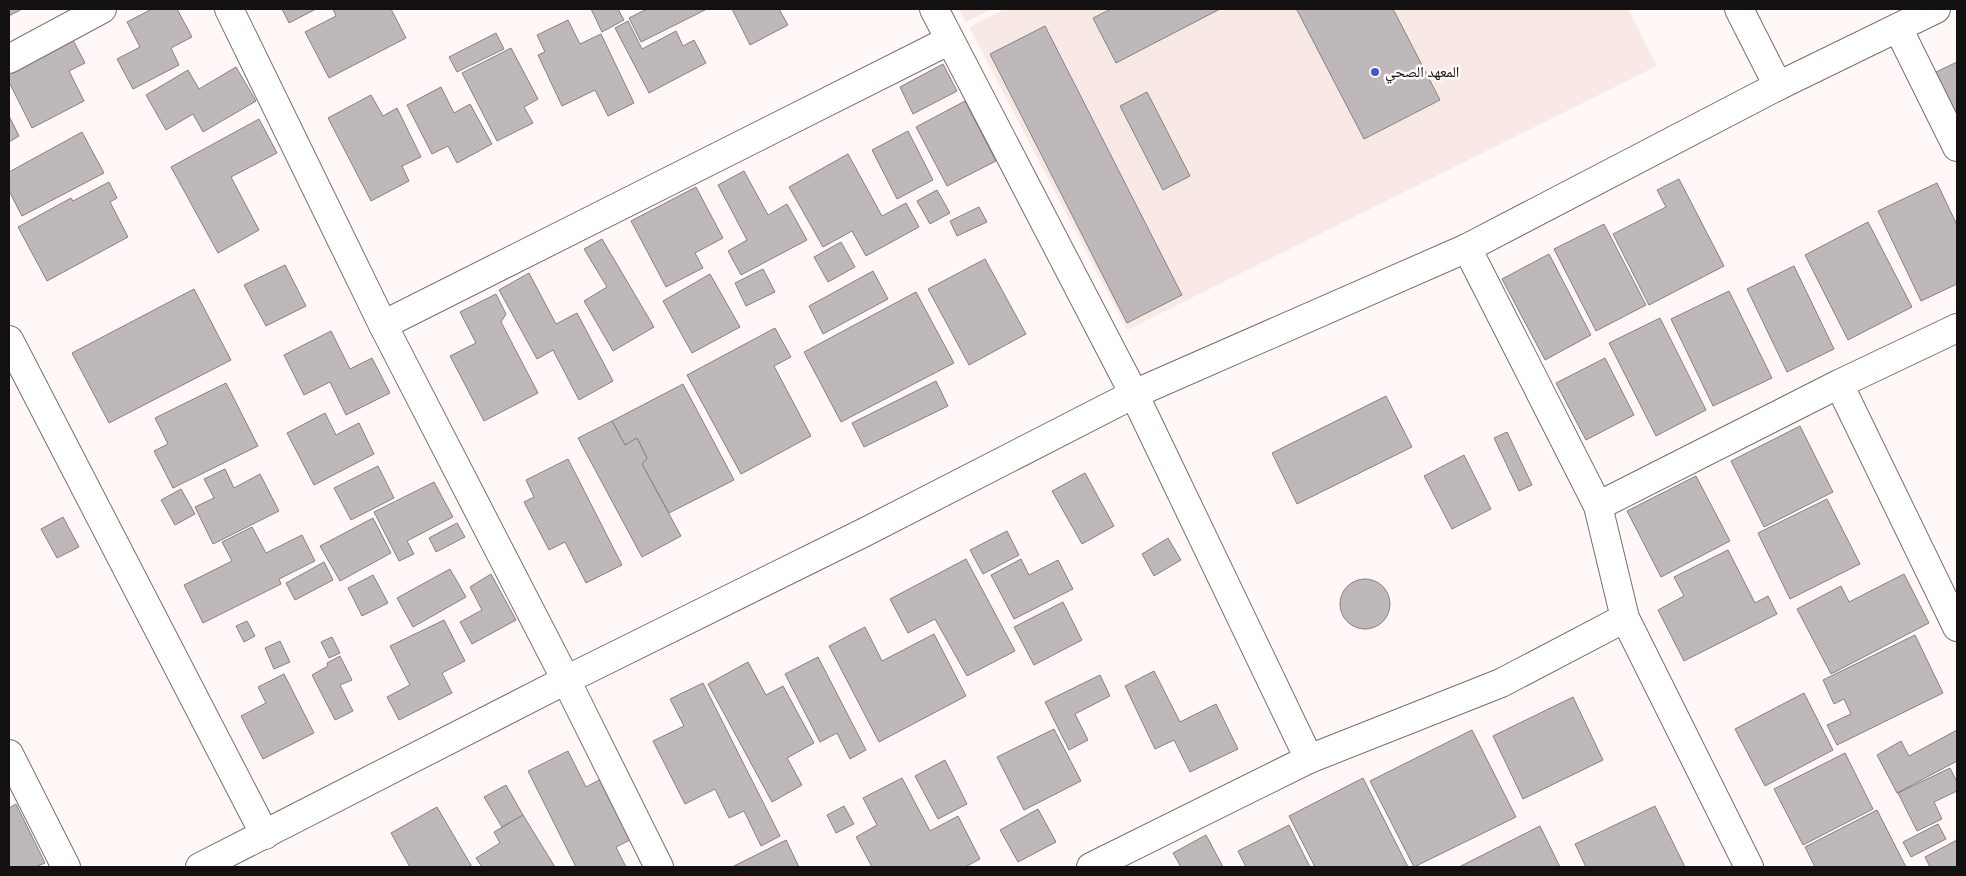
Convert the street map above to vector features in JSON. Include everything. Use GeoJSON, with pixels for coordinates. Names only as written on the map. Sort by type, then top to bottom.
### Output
{"type":"FeatureCollection","features":[{"type":"Feature","properties":{"kind":"street"},"geometry":{"type":"LineString","coordinates":[[9,59],[102,9]]}},
{"type":"Feature","properties":{"kind":"street"},"geometry":{"type":"LineString","coordinates":[[229,9],[384,325],[566,680],[659,867]]}},
{"type":"Feature","properties":{"kind":"street"},"geometry":{"type":"LineString","coordinates":[[934,9],[1134,394],[1309,759]]}},
{"type":"Feature","properties":{"kind":"street"},"geometry":{"type":"LineString","coordinates":[[1739,9],[1778,86]]}},
{"type":"Feature","properties":{"kind":"street"},"geometry":{"type":"LineString","coordinates":[[200,867],[566,680],[866,532],[1134,394],[1467,248],[1778,86],[1936,9]]}},
{"type":"Feature","properties":{"kind":"street"},"geometry":{"type":"LineString","coordinates":[[1898,28],[1957,147]]}},
{"type":"Feature","properties":{"kind":"street"},"geometry":{"type":"LineString","coordinates":[[384,325],[950,40]]}},
{"type":"Feature","properties":{"kind":"street"},"geometry":{"type":"LineString","coordinates":[[1467,248],[1598,506],[1624,618],[1749,867]]}},
{"type":"Feature","properties":{"kind":"street"},"geometry":{"type":"LineString","coordinates":[[1598,506],[1839,384],[1957,328]]}},
{"type":"Feature","properties":{"kind":"street"},"geometry":{"type":"LineString","coordinates":[[9,340],[265,835]]}},
{"type":"Feature","properties":{"kind":"street"},"geometry":{"type":"LineString","coordinates":[[1839,384],[1957,627]]}},
{"type":"Feature","properties":{"kind":"street"},"geometry":{"type":"LineString","coordinates":[[1091,867],[1309,759],[1501,683],[1624,618]]}},
{"type":"Feature","properties":{"kind":"street"},"geometry":{"type":"LineString","coordinates":[[9,754],[66,867]]}},
{"type":"Feature","properties":{"kind":"shaded area"},"geometry":{"type":"Polygon","coordinates":[[[959,9],[992,9],[966,22],[959,9]]]}},
{"type":"Feature","properties":{"kind":"shaded area"},"geometry":{"type":"Polygon","coordinates":[[[1005,9],[1628,9],[1657,66],[1127,330],[969,27],[1005,9]]]}},
{"type":"Feature","properties":{"kind":"building"},"geometry":{"type":"Polygon","coordinates":[[[9,9],[22,9],[9,16],[9,9]]]}},
{"type":"Feature","properties":{"kind":"building"},"geometry":{"type":"Polygon","coordinates":[[[152,9],[177,9],[192,37],[171,48],[179,65],[133,89],[117,59],[140,47],[127,22],[152,9]]]}},
{"type":"Feature","properties":{"kind":"building"},"geometry":{"type":"Polygon","coordinates":[[[282,9],[316,9],[289,23],[282,9]]]}},
{"type":"Feature","properties":{"kind":"building"},"geometry":{"type":"Polygon","coordinates":[[[333,9],[391,9],[406,38],[329,78],[305,32],[336,16],[333,9]]]}},
{"type":"Feature","properties":{"kind":"building"},"geometry":{"type":"Polygon","coordinates":[[[591,9],[618,9],[624,20],[602,32],[591,9]]]}},
{"type":"Feature","properties":{"kind":"building"},"geometry":{"type":"Polygon","coordinates":[[[647,9],[705,10],[641,42],[629,18],[647,9]]]}},
{"type":"Feature","properties":{"kind":"building"},"geometry":{"type":"Polygon","coordinates":[[[732,9],[779,9],[788,25],[750,45],[732,9]]]}},
{"type":"Feature","properties":{"kind":"building"},"geometry":{"type":"Polygon","coordinates":[[[1111,9],[1220,9],[1116,63],[1093,18],[1111,9]]]}},
{"type":"Feature","properties":{"kind":"building"},"geometry":{"type":"Polygon","coordinates":[[[1393,9],[1440,100],[1364,139],[1297,10],[1393,9]]]}},
{"type":"Feature","properties":{"kind":"building"},"geometry":{"type":"Polygon","coordinates":[[[568,20],[580,44],[601,34],[634,103],[608,116],[595,90],[562,106],[538,55],[545,52],[537,35],[568,20]]]}},
{"type":"Feature","properties":{"kind":"building"},"geometry":{"type":"Polygon","coordinates":[[[628,21],[642,49],[676,31],[683,46],[694,40],[706,63],[649,93],[615,28],[628,21]]]}},
{"type":"Feature","properties":{"kind":"building"},"geometry":{"type":"Polygon","coordinates":[[[1045,26],[1182,295],[1127,323],[990,54],[1045,26]]]}},
{"type":"Feature","properties":{"kind":"building"},"geometry":{"type":"Polygon","coordinates":[[[496,33],[504,49],[457,72],[449,57],[496,33]]]}},
{"type":"Feature","properties":{"kind":"building"},"geometry":{"type":"Polygon","coordinates":[[[73,40],[85,63],[69,71],[84,101],[32,128],[9,82],[9,72],[73,40]]]}},
{"type":"Feature","properties":{"kind":"building"},"geometry":{"type":"Polygon","coordinates":[[[511,48],[538,99],[524,107],[533,123],[497,141],[462,73],[511,48]]]}},
{"type":"Feature","properties":{"kind":"building"},"geometry":{"type":"Polygon","coordinates":[[[1957,62],[1957,117],[1936,72],[1957,62]]]}},
{"type":"Feature","properties":{"kind":"building"},"geometry":{"type":"Polygon","coordinates":[[[943,64],[957,91],[913,114],[900,87],[943,64]]]}},
{"type":"Feature","properties":{"kind":"building"},"geometry":{"type":"Polygon","coordinates":[[[236,67],[256,101],[203,132],[193,114],[166,130],[146,95],[188,70],[199,89],[236,67]]]}},
{"type":"Feature","properties":{"kind":"building"},"geometry":{"type":"Polygon","coordinates":[[[441,87],[454,113],[470,104],[492,144],[457,163],[448,146],[432,154],[407,105],[441,87]]]}},
{"type":"Feature","properties":{"kind":"building"},"geometry":{"type":"Polygon","coordinates":[[[1147,92],[1190,176],[1163,190],[1120,106],[1147,92]]]}},
{"type":"Feature","properties":{"kind":"building"},"geometry":{"type":"Polygon","coordinates":[[[371,95],[383,116],[397,108],[421,157],[402,166],[409,181],[371,201],[328,118],[371,95]]]}},
{"type":"Feature","properties":{"kind":"building"},"geometry":{"type":"Polygon","coordinates":[[[965,101],[996,161],[947,186],[916,127],[965,101]]]}},
{"type":"Feature","properties":{"kind":"building"},"geometry":{"type":"Polygon","coordinates":[[[9,116],[19,136],[9,142],[9,116]]]}},
{"type":"Feature","properties":{"kind":"building"},"geometry":{"type":"Polygon","coordinates":[[[259,119],[277,153],[231,177],[259,230],[218,253],[171,167],[259,119]]]}},
{"type":"Feature","properties":{"kind":"building"},"geometry":{"type":"Polygon","coordinates":[[[908,131],[933,180],[897,199],[872,150],[908,131]]]}},
{"type":"Feature","properties":{"kind":"building"},"geometry":{"type":"Polygon","coordinates":[[[82,132],[104,173],[22,216],[9,191],[9,172],[82,132]]]}},
{"type":"Feature","properties":{"kind":"building"},"geometry":{"type":"Polygon","coordinates":[[[848,154],[882,216],[906,203],[919,227],[866,256],[852,231],[823,247],[789,187],[848,154]]]}},
{"type":"Feature","properties":{"kind":"building"},"geometry":{"type":"Polygon","coordinates":[[[744,171],[768,215],[787,204],[807,240],[741,275],[728,251],[747,240],[718,185],[744,171]]]}},
{"type":"Feature","properties":{"kind":"building"},"geometry":{"type":"Polygon","coordinates":[[[1679,179],[1724,266],[1649,305],[1613,234],[1666,207],[1657,190],[1679,179]]]}},
{"type":"Feature","properties":{"kind":"building"},"geometry":{"type":"Polygon","coordinates":[[[109,182],[117,198],[110,202],[128,237],[47,281],[18,227],[71,198],[73,201],[109,182]]]}},
{"type":"Feature","properties":{"kind":"building"},"geometry":{"type":"Polygon","coordinates":[[[1937,183],[1957,225],[1957,284],[1921,301],[1878,211],[1937,183]]]}},
{"type":"Feature","properties":{"kind":"building"},"geometry":{"type":"Polygon","coordinates":[[[696,187],[723,238],[695,253],[703,268],[666,287],[631,221],[696,187]]]}},
{"type":"Feature","properties":{"kind":"building"},"geometry":{"type":"Polygon","coordinates":[[[937,190],[950,213],[930,224],[917,201],[937,190]]]}},
{"type":"Feature","properties":{"kind":"building"},"geometry":{"type":"Polygon","coordinates":[[[979,207],[987,222],[957,236],[950,221],[979,207]]]}},
{"type":"Feature","properties":{"kind":"building"},"geometry":{"type":"Polygon","coordinates":[[[1868,222],[1912,307],[1848,340],[1805,255],[1868,222]]]}},
{"type":"Feature","properties":{"kind":"building"},"geometry":{"type":"Polygon","coordinates":[[[1604,224],[1646,305],[1596,331],[1554,249],[1604,224]]]}},
{"type":"Feature","properties":{"kind":"building"},"geometry":{"type":"Polygon","coordinates":[[[602,239],[654,327],[613,351],[584,301],[607,287],[584,249],[602,239]]]}},
{"type":"Feature","properties":{"kind":"building"},"geometry":{"type":"Polygon","coordinates":[[[841,242],[855,267],[828,282],[814,257],[841,242]]]}},
{"type":"Feature","properties":{"kind":"building"},"geometry":{"type":"Polygon","coordinates":[[[1549,254],[1591,335],[1545,360],[1502,279],[1549,254]]]}},
{"type":"Feature","properties":{"kind":"building"},"geometry":{"type":"Polygon","coordinates":[[[985,259],[1026,334],[969,365],[928,289],[985,259]]]}},
{"type":"Feature","properties":{"kind":"building"},"geometry":{"type":"Polygon","coordinates":[[[285,265],[306,306],[266,326],[244,285],[285,265]]]}},
{"type":"Feature","properties":{"kind":"building"},"geometry":{"type":"Polygon","coordinates":[[[1794,266],[1834,349],[1787,372],[1747,289],[1794,266]]]}},
{"type":"Feature","properties":{"kind":"building"},"geometry":{"type":"Polygon","coordinates":[[[763,269],[775,292],[746,306],[735,283],[763,269]]]}},
{"type":"Feature","properties":{"kind":"building"},"geometry":{"type":"Polygon","coordinates":[[[873,271],[888,299],[823,334],[809,306],[873,271]]]}},
{"type":"Feature","properties":{"kind":"building"},"geometry":{"type":"Polygon","coordinates":[[[529,273],[556,324],[577,313],[613,381],[579,400],[553,350],[537,359],[499,290],[529,273]]]}},
{"type":"Feature","properties":{"kind":"building"},"geometry":{"type":"Polygon","coordinates":[[[710,274],[740,327],[692,353],[663,301],[710,274]]]}},
{"type":"Feature","properties":{"kind":"building"},"geometry":{"type":"Polygon","coordinates":[[[194,289],[231,360],[109,423],[72,353],[194,289]]]}},
{"type":"Feature","properties":{"kind":"building"},"geometry":{"type":"Polygon","coordinates":[[[1729,291],[1772,378],[1713,406],[1671,319],[1729,291]]]}},
{"type":"Feature","properties":{"kind":"building"},"geometry":{"type":"Polygon","coordinates":[[[916,292],[954,363],[841,422],[804,352],[916,292]]]}},
{"type":"Feature","properties":{"kind":"building"},"geometry":{"type":"Polygon","coordinates":[[[496,294],[506,314],[501,322],[538,393],[484,421],[450,356],[476,343],[460,312],[496,294]]]}},
{"type":"Feature","properties":{"kind":"building"},"geometry":{"type":"Polygon","coordinates":[[[1660,318],[1706,410],[1656,436],[1609,343],[1660,318]]]}},
{"type":"Feature","properties":{"kind":"building"},"geometry":{"type":"Polygon","coordinates":[[[775,328],[791,357],[774,366],[811,436],[741,474],[687,375],[775,328]]]}},
{"type":"Feature","properties":{"kind":"building"},"geometry":{"type":"Polygon","coordinates":[[[331,331],[350,369],[372,358],[390,393],[346,415],[330,382],[304,395],[284,355],[331,331]]]}},
{"type":"Feature","properties":{"kind":"building"},"geometry":{"type":"Polygon","coordinates":[[[1605,358],[1634,415],[1586,440],[1556,383],[1605,358]]]}},
{"type":"Feature","properties":{"kind":"building"},"geometry":{"type":"Polygon","coordinates":[[[936,381],[948,406],[864,447],[852,423],[936,381]]]}},
{"type":"Feature","properties":{"kind":"building"},"geometry":{"type":"Polygon","coordinates":[[[226,383],[258,446],[173,488],[154,451],[168,444],[155,418],[226,383]]]}},
{"type":"Feature","properties":{"kind":"building"},"geometry":{"type":"Polygon","coordinates":[[[683,384],[734,480],[669,513],[642,464],[647,458],[637,438],[625,445],[612,421],[683,384]]]}},
{"type":"Feature","properties":{"kind":"building"},"geometry":{"type":"Polygon","coordinates":[[[1386,396],[1412,447],[1297,504],[1272,453],[1386,396]]]}},
{"type":"Feature","properties":{"kind":"building"},"geometry":{"type":"Polygon","coordinates":[[[325,413],[336,435],[359,423],[374,454],[314,485],[287,433],[325,413]]]}},
{"type":"Feature","properties":{"kind":"building"},"geometry":{"type":"Polygon","coordinates":[[[612,421],[625,445],[637,438],[647,458],[642,464],[681,536],[642,557],[578,438],[612,421]]]}},
{"type":"Feature","properties":{"kind":"building"},"geometry":{"type":"Polygon","coordinates":[[[1800,426],[1833,492],[1764,527],[1731,461],[1800,426]]]}},
{"type":"Feature","properties":{"kind":"building"},"geometry":{"type":"Polygon","coordinates":[[[1507,432],[1532,485],[1519,491],[1494,438],[1507,432]]]}},
{"type":"Feature","properties":{"kind":"building"},"geometry":{"type":"Polygon","coordinates":[[[1464,455],[1491,509],[1452,529],[1424,476],[1464,455]]]}},
{"type":"Feature","properties":{"kind":"building"},"geometry":{"type":"Polygon","coordinates":[[[568,459],[622,565],[586,583],[565,542],[549,550],[524,502],[534,497],[526,480],[568,459]]]}},
{"type":"Feature","properties":{"kind":"building"},"geometry":{"type":"Polygon","coordinates":[[[378,466],[394,498],[351,520],[334,488],[378,466]]]}},
{"type":"Feature","properties":{"kind":"building"},"geometry":{"type":"Polygon","coordinates":[[[225,469],[234,488],[260,474],[279,511],[213,544],[195,507],[214,498],[204,479],[225,469]]]}},
{"type":"Feature","properties":{"kind":"building"},"geometry":{"type":"Polygon","coordinates":[[[1085,473],[1114,526],[1082,544],[1052,491],[1085,473]]]}},
{"type":"Feature","properties":{"kind":"building"},"geometry":{"type":"Polygon","coordinates":[[[1696,476],[1730,541],[1661,577],[1627,511],[1696,476]]]}},
{"type":"Feature","properties":{"kind":"building"},"geometry":{"type":"Polygon","coordinates":[[[434,482],[453,517],[407,541],[414,554],[399,561],[374,512],[434,482]]]}},
{"type":"Feature","properties":{"kind":"building"},"geometry":{"type":"Polygon","coordinates":[[[181,489],[195,514],[175,525],[161,500],[181,489]]]}},
{"type":"Feature","properties":{"kind":"building"},"geometry":{"type":"Polygon","coordinates":[[[1827,499],[1860,564],[1790,599],[1758,533],[1827,499]]]}},
{"type":"Feature","properties":{"kind":"building"},"geometry":{"type":"Polygon","coordinates":[[[63,517],[79,547],[57,558],[41,529],[63,517]]]}},
{"type":"Feature","properties":{"kind":"building"},"geometry":{"type":"Polygon","coordinates":[[[373,518],[391,553],[340,581],[320,546],[373,518]]]}},
{"type":"Feature","properties":{"kind":"building"},"geometry":{"type":"Polygon","coordinates":[[[457,523],[465,537],[436,552],[429,538],[457,523]]]}},
{"type":"Feature","properties":{"kind":"building"},"geometry":{"type":"Polygon","coordinates":[[[252,527],[266,553],[302,535],[315,561],[279,579],[281,584],[203,623],[184,585],[232,561],[222,542],[252,527]]]}},
{"type":"Feature","properties":{"kind":"building"},"geometry":{"type":"Polygon","coordinates":[[[1007,531],[1019,555],[983,574],[970,550],[1007,531]]]}},
{"type":"Feature","properties":{"kind":"building"},"geometry":{"type":"Polygon","coordinates":[[[1168,538],[1181,560],[1154,576],[1142,554],[1168,538]]]}},
{"type":"Feature","properties":{"kind":"building"},"geometry":{"type":"Polygon","coordinates":[[[1728,550],[1755,603],[1768,596],[1777,614],[1684,661],[1658,610],[1684,596],[1674,577],[1728,550]]]}},
{"type":"Feature","properties":{"kind":"building"},"geometry":{"type":"Polygon","coordinates":[[[966,559],[1015,651],[967,676],[935,619],[908,633],[890,599],[966,559]]]}},
{"type":"Feature","properties":{"kind":"building"},"geometry":{"type":"Polygon","coordinates":[[[1021,559],[1029,575],[1058,560],[1073,589],[1014,619],[991,575],[1021,559]]]}},
{"type":"Feature","properties":{"kind":"building"},"geometry":{"type":"Polygon","coordinates":[[[324,562],[333,580],[295,600],[286,583],[324,562]]]}},
{"type":"Feature","properties":{"kind":"building"},"geometry":{"type":"Polygon","coordinates":[[[450,569],[466,597],[413,627],[397,598],[450,569]]]}},
{"type":"Feature","properties":{"kind":"building"},"geometry":{"type":"Polygon","coordinates":[[[491,574],[516,620],[472,644],[460,622],[482,610],[470,587],[491,574]]]}},
{"type":"Feature","properties":{"kind":"building"},"geometry":{"type":"Polygon","coordinates":[[[1904,574],[1929,623],[1831,674],[1797,609],[1841,586],[1849,602],[1904,574]]]}},
{"type":"Feature","properties":{"kind":"building"},"geometry":{"type":"Polygon","coordinates":[[[373,575],[388,603],[362,616],[348,588],[373,575]]]}},
{"type":"Feature","properties":{"kind":"building"},"geometry":{"type":"Polygon","coordinates":[[[1360,579],[1370,579],[1383,586],[1390,599],[1390,609],[1383,622],[1370,629],[1360,629],[1351,625],[1344,618],[1340,609],[1340,599],[1344,590],[1351,583],[1360,579]]]}},
{"type":"Feature","properties":{"kind":"building"},"geometry":{"type":"Polygon","coordinates":[[[1063,602],[1082,640],[1034,665],[1014,627],[1063,602]]]}},
{"type":"Feature","properties":{"kind":"building"},"geometry":{"type":"Polygon","coordinates":[[[444,620],[465,661],[442,673],[452,693],[399,720],[387,697],[410,685],[390,646],[444,620]]]}},
{"type":"Feature","properties":{"kind":"building"},"geometry":{"type":"Polygon","coordinates":[[[247,621],[255,636],[244,642],[236,626],[247,621]]]}},
{"type":"Feature","properties":{"kind":"building"},"geometry":{"type":"Polygon","coordinates":[[[865,627],[882,661],[934,634],[966,696],[879,742],[829,646],[865,627]]]}},
{"type":"Feature","properties":{"kind":"building"},"geometry":{"type":"Polygon","coordinates":[[[1915,635],[1943,693],[1837,745],[1827,725],[1851,714],[1844,699],[1834,704],[1823,680],[1915,635]]]}},
{"type":"Feature","properties":{"kind":"building"},"geometry":{"type":"Polygon","coordinates":[[[332,637],[340,653],[329,658],[321,642],[332,637]]]}},
{"type":"Feature","properties":{"kind":"building"},"geometry":{"type":"Polygon","coordinates":[[[280,641],[290,662],[274,669],[265,648],[280,641]]]}},
{"type":"Feature","properties":{"kind":"building"},"geometry":{"type":"Polygon","coordinates":[[[340,656],[352,680],[340,685],[353,711],[335,720],[312,675],[328,666],[327,663],[340,656]]]}},
{"type":"Feature","properties":{"kind":"building"},"geometry":{"type":"Polygon","coordinates":[[[818,657],[866,750],[850,759],[837,733],[820,742],[785,674],[818,657]]]}},
{"type":"Feature","properties":{"kind":"building"},"geometry":{"type":"Polygon","coordinates":[[[748,662],[766,695],[783,686],[814,743],[787,758],[802,785],[772,802],[708,684],[748,662]]]}},
{"type":"Feature","properties":{"kind":"building"},"geometry":{"type":"Polygon","coordinates":[[[1154,671],[1180,722],[1216,704],[1238,749],[1190,772],[1174,740],[1155,749],[1125,686],[1154,671]]]}},
{"type":"Feature","properties":{"kind":"building"},"geometry":{"type":"Polygon","coordinates":[[[284,674],[314,733],[263,759],[241,716],[266,703],[258,687],[284,674]]]}},
{"type":"Feature","properties":{"kind":"building"},"geometry":{"type":"Polygon","coordinates":[[[1100,675],[1110,696],[1075,714],[1088,740],[1069,750],[1045,702],[1100,675]]]}},
{"type":"Feature","properties":{"kind":"building"},"geometry":{"type":"Polygon","coordinates":[[[703,683],[780,836],[761,846],[744,811],[729,818],[715,789],[685,804],[653,741],[684,726],[670,699],[703,683]]]}},
{"type":"Feature","properties":{"kind":"building"},"geometry":{"type":"Polygon","coordinates":[[[1804,693],[1833,750],[1765,786],[1735,729],[1804,693]]]}},
{"type":"Feature","properties":{"kind":"building"},"geometry":{"type":"Polygon","coordinates":[[[1573,697],[1603,760],[1523,799],[1493,736],[1573,697]]]}},
{"type":"Feature","properties":{"kind":"building"},"geometry":{"type":"Polygon","coordinates":[[[1054,729],[1081,781],[1024,810],[997,757],[1054,729]]]}},
{"type":"Feature","properties":{"kind":"building"},"geometry":{"type":"Polygon","coordinates":[[[1472,730],[1516,817],[1414,867],[1370,781],[1472,730]]]}},
{"type":"Feature","properties":{"kind":"building"},"geometry":{"type":"Polygon","coordinates":[[[1957,730],[1957,761],[1897,793],[1877,755],[1901,741],[1909,756],[1957,730]]]}},
{"type":"Feature","properties":{"kind":"building"},"geometry":{"type":"Polygon","coordinates":[[[568,751],[586,787],[603,778],[634,838],[616,847],[626,867],[576,867],[528,771],[568,751]]]}},
{"type":"Feature","properties":{"kind":"building"},"geometry":{"type":"Polygon","coordinates":[[[1845,753],[1873,809],[1803,845],[1774,789],[1845,753]]]}},
{"type":"Feature","properties":{"kind":"building"},"geometry":{"type":"Polygon","coordinates":[[[945,760],[967,804],[938,819],[915,776],[945,760]]]}},
{"type":"Feature","properties":{"kind":"building"},"geometry":{"type":"Polygon","coordinates":[[[1950,768],[1957,782],[1957,791],[1934,802],[1942,819],[1917,831],[1898,793],[1950,768]]]}},
{"type":"Feature","properties":{"kind":"building"},"geometry":{"type":"Polygon","coordinates":[[[902,778],[930,831],[958,816],[980,859],[965,867],[872,867],[856,837],[877,825],[863,798],[902,778]]]}},
{"type":"Feature","properties":{"kind":"building"},"geometry":{"type":"Polygon","coordinates":[[[1363,778],[1408,867],[1315,867],[1289,816],[1363,778]]]}},
{"type":"Feature","properties":{"kind":"building"},"geometry":{"type":"Polygon","coordinates":[[[506,785],[523,815],[502,827],[484,797],[506,785]]]}},
{"type":"Feature","properties":{"kind":"building"},"geometry":{"type":"Polygon","coordinates":[[[16,804],[45,863],[35,867],[9,867],[9,808],[16,804]]]}},
{"type":"Feature","properties":{"kind":"building"},"geometry":{"type":"Polygon","coordinates":[[[844,806],[854,824],[836,833],[827,815],[844,806]]]}},
{"type":"Feature","properties":{"kind":"building"},"geometry":{"type":"Polygon","coordinates":[[[1655,806],[1685,867],[1586,867],[1575,844],[1655,806]]]}},
{"type":"Feature","properties":{"kind":"building"},"geometry":{"type":"Polygon","coordinates":[[[437,807],[472,867],[410,867],[391,833],[437,807]]]}},
{"type":"Feature","properties":{"kind":"building"},"geometry":{"type":"Polygon","coordinates":[[[1038,809],[1056,842],[1018,862],[1000,830],[1038,809]]]}},
{"type":"Feature","properties":{"kind":"building"},"geometry":{"type":"Polygon","coordinates":[[[1877,810],[1906,867],[1815,867],[1805,847],[1877,810]]]}},
{"type":"Feature","properties":{"kind":"building"},"geometry":{"type":"Polygon","coordinates":[[[523,815],[555,867],[482,867],[476,858],[500,843],[494,832],[523,815]]]}},
{"type":"Feature","properties":{"kind":"building"},"geometry":{"type":"Polygon","coordinates":[[[1938,824],[1946,839],[1911,857],[1903,842],[1938,824]]]}},
{"type":"Feature","properties":{"kind":"building"},"geometry":{"type":"Polygon","coordinates":[[[1289,825],[1310,867],[1246,867],[1238,851],[1289,825]]]}},
{"type":"Feature","properties":{"kind":"building"},"geometry":{"type":"Polygon","coordinates":[[[1540,826],[1560,867],[1459,867],[1540,826]]]}},
{"type":"Feature","properties":{"kind":"building"},"geometry":{"type":"Polygon","coordinates":[[[1206,835],[1223,867],[1181,867],[1173,853],[1206,835]]]}},
{"type":"Feature","properties":{"kind":"building"},"geometry":{"type":"Polygon","coordinates":[[[786,840],[799,867],[732,867],[786,840]]]}},
{"type":"Feature","properties":{"kind":"building"},"geometry":{"type":"Polygon","coordinates":[[[1957,840],[1957,867],[1930,867],[1925,857],[1957,840]]]}},
{"type":"Feature","properties":{"kind":"place","name":"المعهد الصحي"},"geometry":{"type":"Point","coordinates":[1375,72]}}]}
